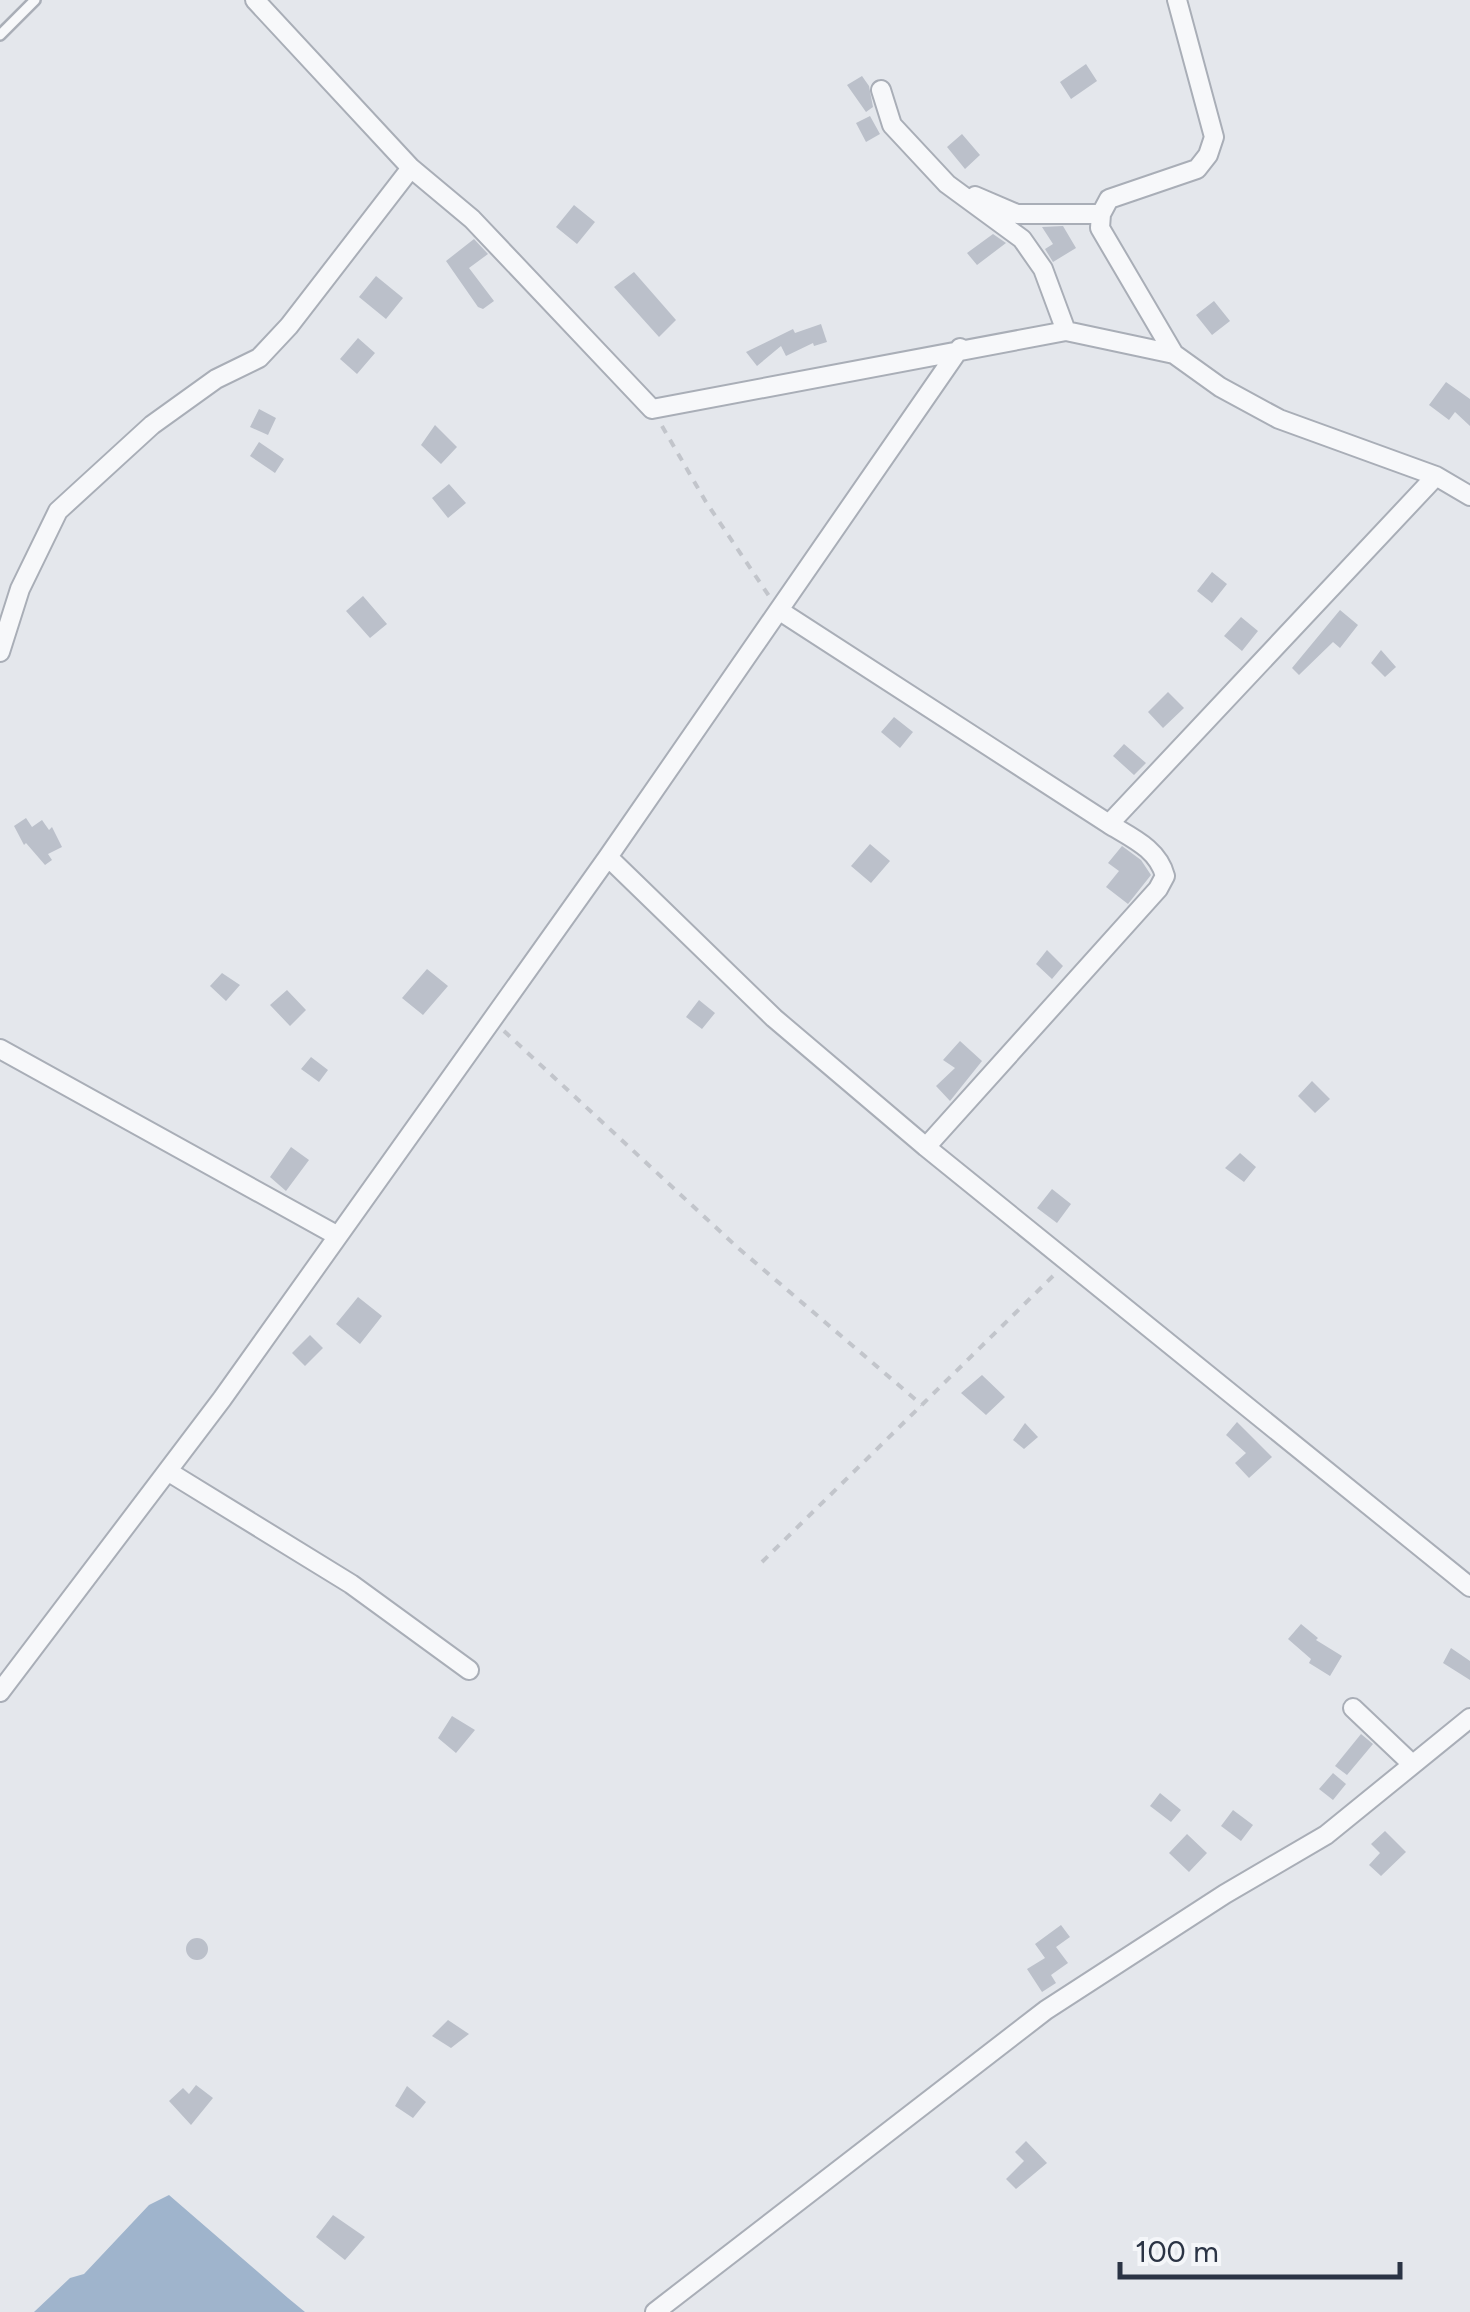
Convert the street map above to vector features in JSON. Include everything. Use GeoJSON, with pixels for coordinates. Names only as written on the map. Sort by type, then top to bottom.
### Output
{"type":"FeatureCollection","features":[{"type":"Feature","properties":{"kind":"street"},"geometry":{"type":"LineString","coordinates":[[254,0],[412,168],[472,218],[652,409],[1066,330],[1174,354],[1220,387],[1279,420],[1436,476],[1470,496]]}},
{"type":"Feature","properties":{"kind":"street"},"geometry":{"type":"LineString","coordinates":[[1174,354],[1100,228],[1101,214],[1109,199],[1198,169],[1208,155],[1214,137],[1177,0]]}},
{"type":"Feature","properties":{"kind":"street"},"geometry":{"type":"LineString","coordinates":[[882,90],[892,125]]}},
{"type":"Feature","properties":{"kind":"street"},"geometry":{"type":"LineString","coordinates":[[870,116],[892,125],[947,184],[1022,239],[1043,269],[1066,330]]}},
{"type":"Feature","properties":{"kind":"street"},"geometry":{"type":"LineString","coordinates":[[0,652],[20,589],[58,511],[152,425],[216,379],[259,358],[290,326],[412,168]]}},
{"type":"Feature","properties":{"kind":"street"},"geometry":{"type":"LineString","coordinates":[[947,184],[1018,214],[1101,214]]}},
{"type":"Feature","properties":{"kind":"street"},"geometry":{"type":"LineString","coordinates":[[0,1692],[169,1472],[608,858],[960,348]]}},
{"type":"Feature","properties":{"kind":"street"},"geometry":{"type":"LineString","coordinates":[[1109,824],[1436,476]]}},
{"type":"Feature","properties":{"kind":"street"},"geometry":{"type":"LineString","coordinates":[[780,612],[1151,851],[1161,862],[1165,876],[1158,889],[926,1147]]}},
{"type":"Feature","properties":{"kind":"street"},"geometry":{"type":"LineString","coordinates":[[608,858],[774,1018],[926,1147],[1470,1587]]}},
{"type":"Feature","properties":{"kind":"street"},"geometry":{"type":"LineString","coordinates":[[0,1049],[338,1236]]}},
{"type":"Feature","properties":{"kind":"street"},"geometry":{"type":"LineString","coordinates":[[169,1472],[351,1584],[469,1670]]}},
{"type":"Feature","properties":{"kind":"street"},"geometry":{"type":"LineString","coordinates":[[1353,1708],[1412,1764]]}},
{"type":"Feature","properties":{"kind":"street"},"geometry":{"type":"LineString","coordinates":[[654,2312],[1046,2010],[1225,1894],[1326,1835],[1470,1718]]}},
{"type":"Feature","properties":{"kind":"lane"},"geometry":{"type":"LineString","coordinates":[[0,35],[34,0]]}},
{"type":"Feature","properties":{"kind":"path"},"geometry":{"type":"LineString","coordinates":[[652,409],[706,502],[780,612]]}},
{"type":"Feature","properties":{"kind":"path"},"geometry":{"type":"LineString","coordinates":[[492,1020],[737,1247],[922,1404]]}},
{"type":"Feature","properties":{"kind":"path"},"geometry":{"type":"LineString","coordinates":[[762,1562],[1068,1260]]}},
{"type":"Feature","properties":{"kind":"water"},"geometry":{"type":"Polygon","coordinates":[[[169,2195],[305,2312],[34,2312],[70,2278],[84,2274],[149,2205],[169,2195]]]}},
{"type":"Feature","properties":{"kind":"building"},"geometry":{"type":"Polygon","coordinates":[[[1086,64],[1097,81],[1071,99],[1060,82],[1086,64]]]}},
{"type":"Feature","properties":{"kind":"building"},"geometry":{"type":"Polygon","coordinates":[[[862,76],[869,86],[873,107],[866,112],[847,85],[862,76]]]}},
{"type":"Feature","properties":{"kind":"building"},"geometry":{"type":"Polygon","coordinates":[[[870,116],[880,134],[866,142],[856,123],[870,116]]]}},
{"type":"Feature","properties":{"kind":"building"},"geometry":{"type":"Polygon","coordinates":[[[962,134],[980,155],[965,169],[947,147],[962,134]]]}},
{"type":"Feature","properties":{"kind":"building"},"geometry":{"type":"Polygon","coordinates":[[[574,205],[595,222],[577,244],[556,227],[574,205]]]}},
{"type":"Feature","properties":{"kind":"building"},"geometry":{"type":"Polygon","coordinates":[[[1063,226],[1076,248],[1053,262],[1045,249],[1053,244],[1042,227],[1063,226]]]}},
{"type":"Feature","properties":{"kind":"building"},"geometry":{"type":"Polygon","coordinates":[[[993,234],[1006,243],[977,265],[967,253],[993,234]]]}},
{"type":"Feature","properties":{"kind":"building"},"geometry":{"type":"Polygon","coordinates":[[[474,239],[488,254],[469,268],[494,301],[483,309],[446,261],[474,239]]]}},
{"type":"Feature","properties":{"kind":"building"},"geometry":{"type":"Polygon","coordinates":[[[634,272],[676,320],[659,337],[614,287],[634,272]]]}},
{"type":"Feature","properties":{"kind":"building"},"geometry":{"type":"Polygon","coordinates":[[[376,276],[403,298],[386,319],[359,297],[376,276]]]}},
{"type":"Feature","properties":{"kind":"building"},"geometry":{"type":"Polygon","coordinates":[[[1214,301],[1230,321],[1212,335],[1196,315],[1214,301]]]}},
{"type":"Feature","properties":{"kind":"building"},"geometry":{"type":"Polygon","coordinates":[[[821,324],[827,342],[814,346],[813,343],[786,356],[781,346],[757,366],[746,352],[793,329],[795,333],[821,324]]]}},
{"type":"Feature","properties":{"kind":"building"},"geometry":{"type":"Polygon","coordinates":[[[358,338],[375,353],[357,374],[340,359],[358,338]]]}},
{"type":"Feature","properties":{"kind":"building"},"geometry":{"type":"Polygon","coordinates":[[[1446,382],[1470,399],[1470,426],[1455,412],[1449,420],[1429,405],[1446,382]]]}},
{"type":"Feature","properties":{"kind":"building"},"geometry":{"type":"Polygon","coordinates":[[[259,409],[276,418],[268,435],[250,427],[259,409]]]}},
{"type":"Feature","properties":{"kind":"building"},"geometry":{"type":"Polygon","coordinates":[[[435,425],[457,447],[441,464],[421,445],[435,425]]]}},
{"type":"Feature","properties":{"kind":"building"},"geometry":{"type":"Polygon","coordinates":[[[259,442],[284,459],[275,473],[250,456],[259,442]]]}},
{"type":"Feature","properties":{"kind":"building"},"geometry":{"type":"Polygon","coordinates":[[[449,484],[466,503],[448,518],[432,498],[449,484]]]}},
{"type":"Feature","properties":{"kind":"building"},"geometry":{"type":"Polygon","coordinates":[[[1212,572],[1227,584],[1212,603],[1197,591],[1212,572]]]}},
{"type":"Feature","properties":{"kind":"building"},"geometry":{"type":"Polygon","coordinates":[[[363,596],[387,624],[370,638],[346,611],[363,596]]]}},
{"type":"Feature","properties":{"kind":"building"},"geometry":{"type":"Polygon","coordinates":[[[1340,610],[1358,625],[1340,648],[1333,642],[1299,675],[1292,668],[1340,610]]]}},
{"type":"Feature","properties":{"kind":"building"},"geometry":{"type":"Polygon","coordinates":[[[1241,617],[1258,631],[1242,651],[1224,636],[1241,617]]]}},
{"type":"Feature","properties":{"kind":"building"},"geometry":{"type":"Polygon","coordinates":[[[1381,650],[1396,667],[1385,677],[1371,663],[1381,650]]]}},
{"type":"Feature","properties":{"kind":"building"},"geometry":{"type":"Polygon","coordinates":[[[1168,692],[1184,708],[1163,728],[1148,712],[1168,692]]]}},
{"type":"Feature","properties":{"kind":"building"},"geometry":{"type":"Polygon","coordinates":[[[894,717],[913,732],[900,748],[881,732],[894,717]]]}},
{"type":"Feature","properties":{"kind":"building"},"geometry":{"type":"Polygon","coordinates":[[[1124,744],[1146,763],[1134,775],[1113,756],[1124,744]]]}},
{"type":"Feature","properties":{"kind":"building"},"geometry":{"type":"Polygon","coordinates":[[[26,818],[32,827],[42,820],[49,830],[52,827],[62,847],[48,854],[52,860],[45,865],[24,845],[14,826],[26,818]]]}},
{"type":"Feature","properties":{"kind":"building"},"geometry":{"type":"Polygon","coordinates":[[[870,844],[890,861],[871,883],[851,866],[870,844]]]}},
{"type":"Feature","properties":{"kind":"building"},"geometry":{"type":"Polygon","coordinates":[[[1122,846],[1141,860],[1151,875],[1128,904],[1106,887],[1119,871],[1108,863],[1122,846]]]}},
{"type":"Feature","properties":{"kind":"building"},"geometry":{"type":"Polygon","coordinates":[[[1047,950],[1063,966],[1052,979],[1036,964],[1047,950]]]}},
{"type":"Feature","properties":{"kind":"building"},"geometry":{"type":"Polygon","coordinates":[[[427,969],[448,986],[423,1015],[402,998],[427,969]]]}},
{"type":"Feature","properties":{"kind":"building"},"geometry":{"type":"Polygon","coordinates":[[[222,973],[240,985],[226,1001],[210,986],[222,973]]]}},
{"type":"Feature","properties":{"kind":"building"},"geometry":{"type":"Polygon","coordinates":[[[287,990],[306,1010],[290,1026],[270,1005],[287,990]]]}},
{"type":"Feature","properties":{"kind":"building"},"geometry":{"type":"Polygon","coordinates":[[[699,1000],[715,1013],[702,1029],[686,1017],[699,1000]]]}},
{"type":"Feature","properties":{"kind":"building"},"geometry":{"type":"Polygon","coordinates":[[[960,1041],[982,1061],[950,1101],[936,1086],[955,1068],[943,1060],[960,1041]]]}},
{"type":"Feature","properties":{"kind":"building"},"geometry":{"type":"Polygon","coordinates":[[[311,1057],[328,1070],[319,1082],[301,1069],[311,1057]]]}},
{"type":"Feature","properties":{"kind":"building"},"geometry":{"type":"Polygon","coordinates":[[[1312,1081],[1330,1099],[1315,1113],[1298,1096],[1312,1081]]]}},
{"type":"Feature","properties":{"kind":"building"},"geometry":{"type":"Polygon","coordinates":[[[291,1147],[309,1160],[286,1191],[270,1177],[291,1147]]]}},
{"type":"Feature","properties":{"kind":"building"},"geometry":{"type":"Polygon","coordinates":[[[1240,1153],[1256,1167],[1244,1182],[1225,1168],[1240,1153]]]}},
{"type":"Feature","properties":{"kind":"building"},"geometry":{"type":"Polygon","coordinates":[[[1052,1189],[1071,1204],[1057,1223],[1037,1208],[1052,1189]]]}},
{"type":"Feature","properties":{"kind":"building"},"geometry":{"type":"Polygon","coordinates":[[[358,1297],[382,1316],[360,1344],[336,1324],[358,1297]]]}},
{"type":"Feature","properties":{"kind":"building"},"geometry":{"type":"Polygon","coordinates":[[[310,1335],[323,1348],[305,1366],[292,1353],[310,1335]]]}},
{"type":"Feature","properties":{"kind":"building"},"geometry":{"type":"Polygon","coordinates":[[[982,1375],[1005,1397],[986,1415],[961,1393],[982,1375]]]}},
{"type":"Feature","properties":{"kind":"building"},"geometry":{"type":"Polygon","coordinates":[[[1237,1422],[1272,1457],[1249,1478],[1235,1463],[1246,1453],[1226,1435],[1237,1422]]]}},
{"type":"Feature","properties":{"kind":"building"},"geometry":{"type":"Polygon","coordinates":[[[1025,1423],[1038,1437],[1024,1449],[1013,1440],[1025,1423]]]}},
{"type":"Feature","properties":{"kind":"building"},"geometry":{"type":"Polygon","coordinates":[[[1301,1624],[1316,1640],[1342,1656],[1330,1676],[1309,1663],[1311,1659],[1288,1639],[1301,1624]]]}},
{"type":"Feature","properties":{"kind":"building"},"geometry":{"type":"Polygon","coordinates":[[[1451,1648],[1470,1661],[1470,1680],[1443,1663],[1451,1648]]]}},
{"type":"Feature","properties":{"kind":"building"},"geometry":{"type":"Polygon","coordinates":[[[452,1716],[475,1730],[456,1753],[438,1738],[452,1716]]]}},
{"type":"Feature","properties":{"kind":"building"},"geometry":{"type":"Polygon","coordinates":[[[1361,1734],[1373,1744],[1347,1775],[1335,1766],[1361,1734]]]}},
{"type":"Feature","properties":{"kind":"building"},"geometry":{"type":"Polygon","coordinates":[[[1333,1773],[1346,1784],[1333,1800],[1319,1789],[1333,1773]]]}},
{"type":"Feature","properties":{"kind":"building"},"geometry":{"type":"Polygon","coordinates":[[[1160,1793],[1181,1810],[1171,1822],[1150,1806],[1160,1793]]]}},
{"type":"Feature","properties":{"kind":"building"},"geometry":{"type":"Polygon","coordinates":[[[1233,1810],[1253,1825],[1241,1841],[1221,1826],[1233,1810]]]}},
{"type":"Feature","properties":{"kind":"building"},"geometry":{"type":"Polygon","coordinates":[[[1385,1831],[1406,1852],[1381,1876],[1369,1865],[1380,1853],[1371,1844],[1385,1831]]]}},
{"type":"Feature","properties":{"kind":"building"},"geometry":{"type":"Polygon","coordinates":[[[1187,1834],[1207,1853],[1189,1872],[1169,1853],[1187,1834]]]}},
{"type":"Feature","properties":{"kind":"building"},"geometry":{"type":"Polygon","coordinates":[[[1061,1925],[1070,1937],[1056,1947],[1068,1963],[1051,1975],[1056,1983],[1042,1992],[1027,1969],[1045,1958],[1035,1944],[1061,1925]]]}},
{"type":"Feature","properties":{"kind":"building"},"geometry":{"type":"Polygon","coordinates":[[[193,1938],[201,1938],[208,1949],[201,1960],[193,1960],[186,1953],[186,1945],[193,1938]]]}},
{"type":"Feature","properties":{"kind":"building"},"geometry":{"type":"Polygon","coordinates":[[[448,2020],[469,2034],[451,2048],[432,2036],[448,2020]]]}},
{"type":"Feature","properties":{"kind":"building"},"geometry":{"type":"Polygon","coordinates":[[[196,2085],[213,2098],[191,2125],[169,2101],[183,2088],[189,2094],[196,2085]]]}},
{"type":"Feature","properties":{"kind":"building"},"geometry":{"type":"Polygon","coordinates":[[[407,2086],[426,2102],[413,2118],[395,2106],[407,2086]]]}},
{"type":"Feature","properties":{"kind":"building"},"geometry":{"type":"Polygon","coordinates":[[[1026,2141],[1047,2163],[1016,2189],[1006,2179],[1024,2161],[1015,2152],[1026,2141]]]}},
{"type":"Feature","properties":{"kind":"building"},"geometry":{"type":"Polygon","coordinates":[[[333,2215],[365,2237],[345,2260],[316,2237],[333,2215]]]}}]}
